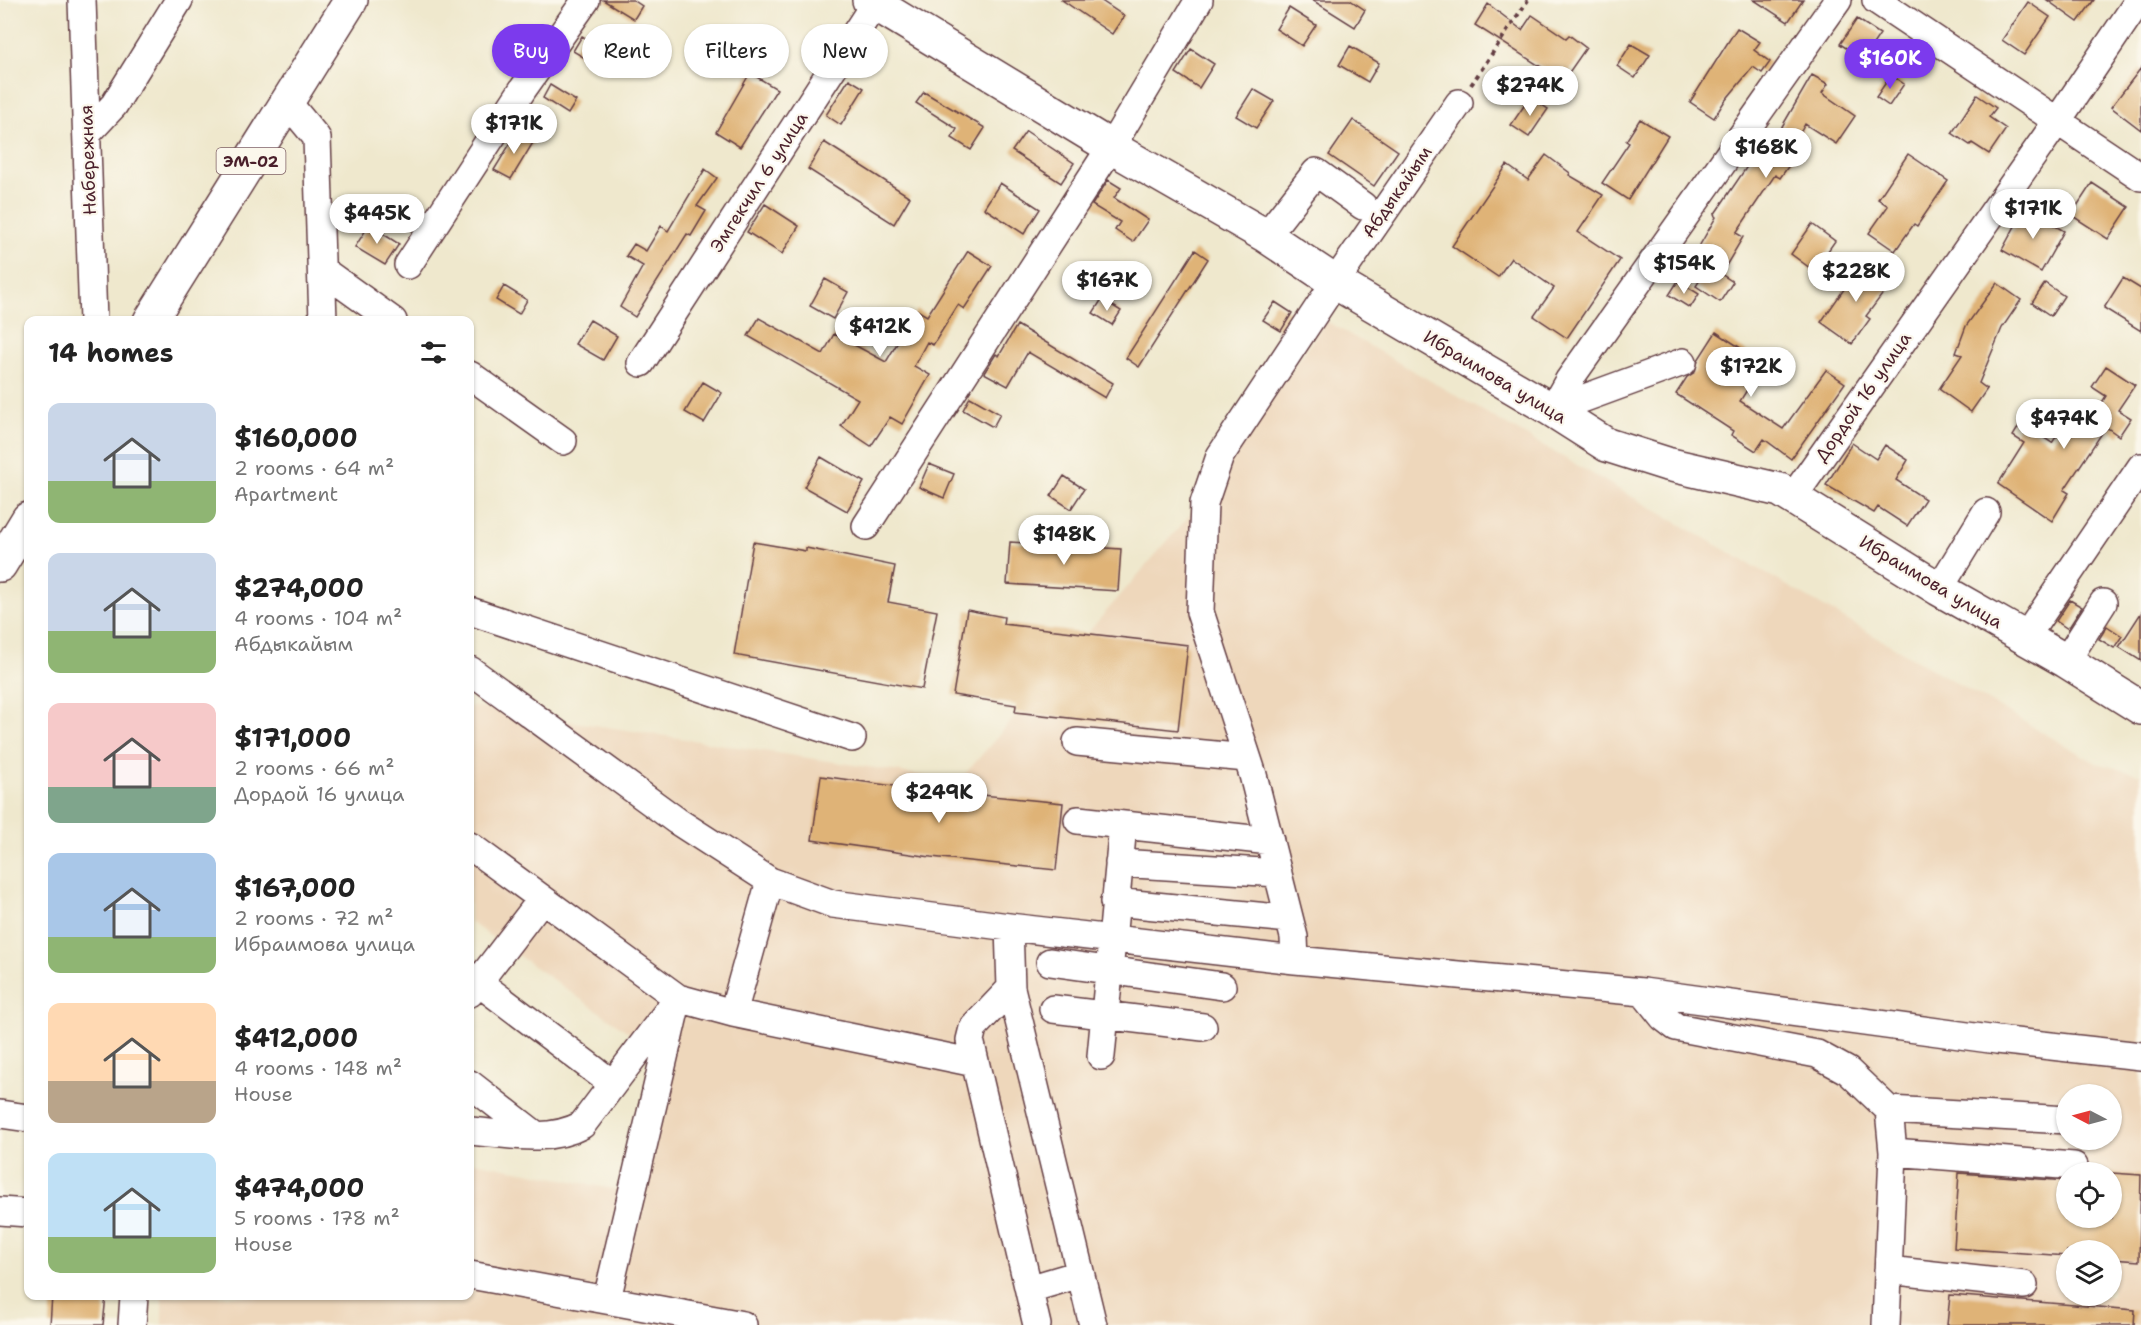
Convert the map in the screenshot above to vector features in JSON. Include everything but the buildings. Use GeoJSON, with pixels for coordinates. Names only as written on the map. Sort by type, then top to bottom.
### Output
{"type":"FeatureCollection","features":[{"type":"Feature","properties":{"kind":"main road","name":"ЭМ-02"},"geometry":{"type":"LineString","coordinates":[[153,316],[351,0]]}},
{"type":"Feature","properties":{"kind":"main road","name":"Ибраимова улица"},"geometry":{"type":"LineString","coordinates":[[874,1],[1111,147],[1266,236],[1606,445],[1667,464],[1780,490],[1939,589],[2066,661],[2141,708]]}},
{"type":"Feature","properties":{"kind":"main road"},"geometry":{"type":"LineString","coordinates":[[0,565],[24,526]]}},
{"type":"Feature","properties":{"kind":"street","name":"Набережная"},"geometry":{"type":"LineString","coordinates":[[82,0],[93,316]]}},
{"type":"Feature","properties":{"kind":"street"},"geometry":{"type":"LineString","coordinates":[[87,134],[114,105],[179,0]]}},
{"type":"Feature","properties":{"kind":"street"},"geometry":{"type":"LineString","coordinates":[[408,265],[523,89],[586,0]]}},
{"type":"Feature","properties":{"kind":"street"},"geometry":{"type":"LineString","coordinates":[[866,526],[1111,147],[1199,0]]}},
{"type":"Feature","properties":{"kind":"street"},"geometry":{"type":"LineString","coordinates":[[1552,410],[1569,380],[1838,0]]}},
{"type":"Feature","properties":{"kind":"street"},"geometry":{"type":"LineString","coordinates":[[1876,0],[2141,177]]}},
{"type":"Feature","properties":{"kind":"street","name":"Дордой 16 улица"},"geometry":{"type":"LineString","coordinates":[[1793,497],[2058,120],[2139,0]]}},
{"type":"Feature","properties":{"kind":"street","name":"Эмгекчил 6 улица"},"geometry":{"type":"LineString","coordinates":[[641,363],[874,1]]}},
{"type":"Feature","properties":{"kind":"street"},"geometry":{"type":"LineString","coordinates":[[288,103],[317,138],[323,316]]}},
{"type":"Feature","properties":{"kind":"street","name":"Абдыкайым"},"geometry":{"type":"LineString","coordinates":[[1295,960],[1294,937],[1248,758],[1200,612],[1203,503],[1220,456],[1336,281],[1459,103]]}},
{"type":"Feature","properties":{"kind":"street"},"geometry":{"type":"LineString","coordinates":[[1266,236],[1316,172],[1363,206]]}},
{"type":"Feature","properties":{"kind":"street"},"geometry":{"type":"LineString","coordinates":[[321,270],[386,316]]}},
{"type":"Feature","properties":{"kind":"street"},"geometry":{"type":"LineString","coordinates":[[1552,410],[1683,363]]}},
{"type":"Feature","properties":{"kind":"street"},"geometry":{"type":"LineString","coordinates":[[474,378],[563,441]]}},
{"type":"Feature","properties":{"kind":"street"},"geometry":{"type":"LineString","coordinates":[[2025,638],[2141,467]]}},
{"type":"Feature","properties":{"kind":"street"},"geometry":{"type":"LineString","coordinates":[[1939,589],[1986,512]]}},
{"type":"Feature","properties":{"kind":"street"},"geometry":{"type":"LineString","coordinates":[[2066,661],[2103,603]]}},
{"type":"Feature","properties":{"kind":"street"},"geometry":{"type":"LineString","coordinates":[[474,612],[852,738]]}},
{"type":"Feature","properties":{"kind":"street"},"geometry":{"type":"LineString","coordinates":[[474,672],[677,821],[770,881],[833,904],[1295,960],[1643,992],[1997,1040],[2141,1056]]}},
{"type":"Feature","properties":{"kind":"street"},"geometry":{"type":"LineString","coordinates":[[1077,742],[1248,758]]}},
{"type":"Feature","properties":{"kind":"street"},"geometry":{"type":"LineString","coordinates":[[1078,820],[1270,841]]}},
{"type":"Feature","properties":{"kind":"street"},"geometry":{"type":"LineString","coordinates":[[1101,1056],[1123,825]]}},
{"type":"Feature","properties":{"kind":"street"},"geometry":{"type":"LineString","coordinates":[[474,850],[678,998],[733,1013],[975,1063]]}},
{"type":"Feature","properties":{"kind":"street"},"geometry":{"type":"LineString","coordinates":[[1119,863],[1278,873]]}},
{"type":"Feature","properties":{"kind":"street"},"geometry":{"type":"LineString","coordinates":[[733,1013],[770,881]]}},
{"type":"Feature","properties":{"kind":"street"},"geometry":{"type":"LineString","coordinates":[[474,982],[542,899]]}},
{"type":"Feature","properties":{"kind":"street"},"geometry":{"type":"LineString","coordinates":[[1114,902],[1289,919]]}},
{"type":"Feature","properties":{"kind":"street"},"geometry":{"type":"LineString","coordinates":[[1009,927],[1011,988],[1093,1325]]}},
{"type":"Feature","properties":{"kind":"street"},"geometry":{"type":"LineString","coordinates":[[1050,962],[1222,986]]}},
{"type":"Feature","properties":{"kind":"street"},"geometry":{"type":"LineString","coordinates":[[474,985],[613,1084]]}},
{"type":"Feature","properties":{"kind":"street"},"geometry":{"type":"LineString","coordinates":[[1011,988],[973,1028],[970,1040],[1037,1325]]}},
{"type":"Feature","properties":{"kind":"street"},"geometry":{"type":"LineString","coordinates":[[1643,992],[1663,1017],[1676,1027],[1817,1054],[1848,1071],[1889,1110],[2056,1119]]}},
{"type":"Feature","properties":{"kind":"street"},"geometry":{"type":"LineString","coordinates":[[474,1131],[537,1136],[568,1133],[582,1125],[678,998]]}},
{"type":"Feature","properties":{"kind":"street"},"geometry":{"type":"LineString","coordinates":[[607,1299],[678,998]]}},
{"type":"Feature","properties":{"kind":"street"},"geometry":{"type":"LineString","coordinates":[[1053,1009],[1203,1027]]}},
{"type":"Feature","properties":{"kind":"street"},"geometry":{"type":"LineString","coordinates":[[474,1087],[537,1136]]}},
{"type":"Feature","properties":{"kind":"street"},"geometry":{"type":"LineString","coordinates":[[1886,1325],[1893,1152],[1889,1110]]}},
{"type":"Feature","properties":{"kind":"street"},"geometry":{"type":"LineString","coordinates":[[0,1114],[24,1117]]}},
{"type":"Feature","properties":{"kind":"street"},"geometry":{"type":"LineString","coordinates":[[1893,1152],[2056,1165]]}},
{"type":"Feature","properties":{"kind":"street"},"geometry":{"type":"LineString","coordinates":[[0,1211],[24,1213]]}},
{"type":"Feature","properties":{"kind":"street"},"geometry":{"type":"LineString","coordinates":[[1888,1270],[2024,1284]]}},
{"type":"Feature","properties":{"kind":"street"},"geometry":{"type":"LineString","coordinates":[[1029,1289],[1080,1274]]}},
{"type":"Feature","properties":{"kind":"street"},"geometry":{"type":"LineString","coordinates":[[474,1276],[742,1325]]}},
{"type":"Feature","properties":{"kind":"street"},"geometry":{"type":"LineString","coordinates":[[132,1325],[134,1300]]}},
{"type":"Feature","properties":{"kind":"path"},"geometry":{"type":"LineString","coordinates":[[1459,103],[1528,0]]}},
{"type":"Feature","properties":{"kind":"shaded area"},"geometry":{"type":"Polygon","coordinates":[[[1326,321],[2096,763],[2141,775],[2141,1325],[162,1325],[162,1300],[474,1300],[474,1162],[633,1193],[667,1059],[474,925],[474,707],[959,781],[1190,515],[1326,321]]]}}]}
